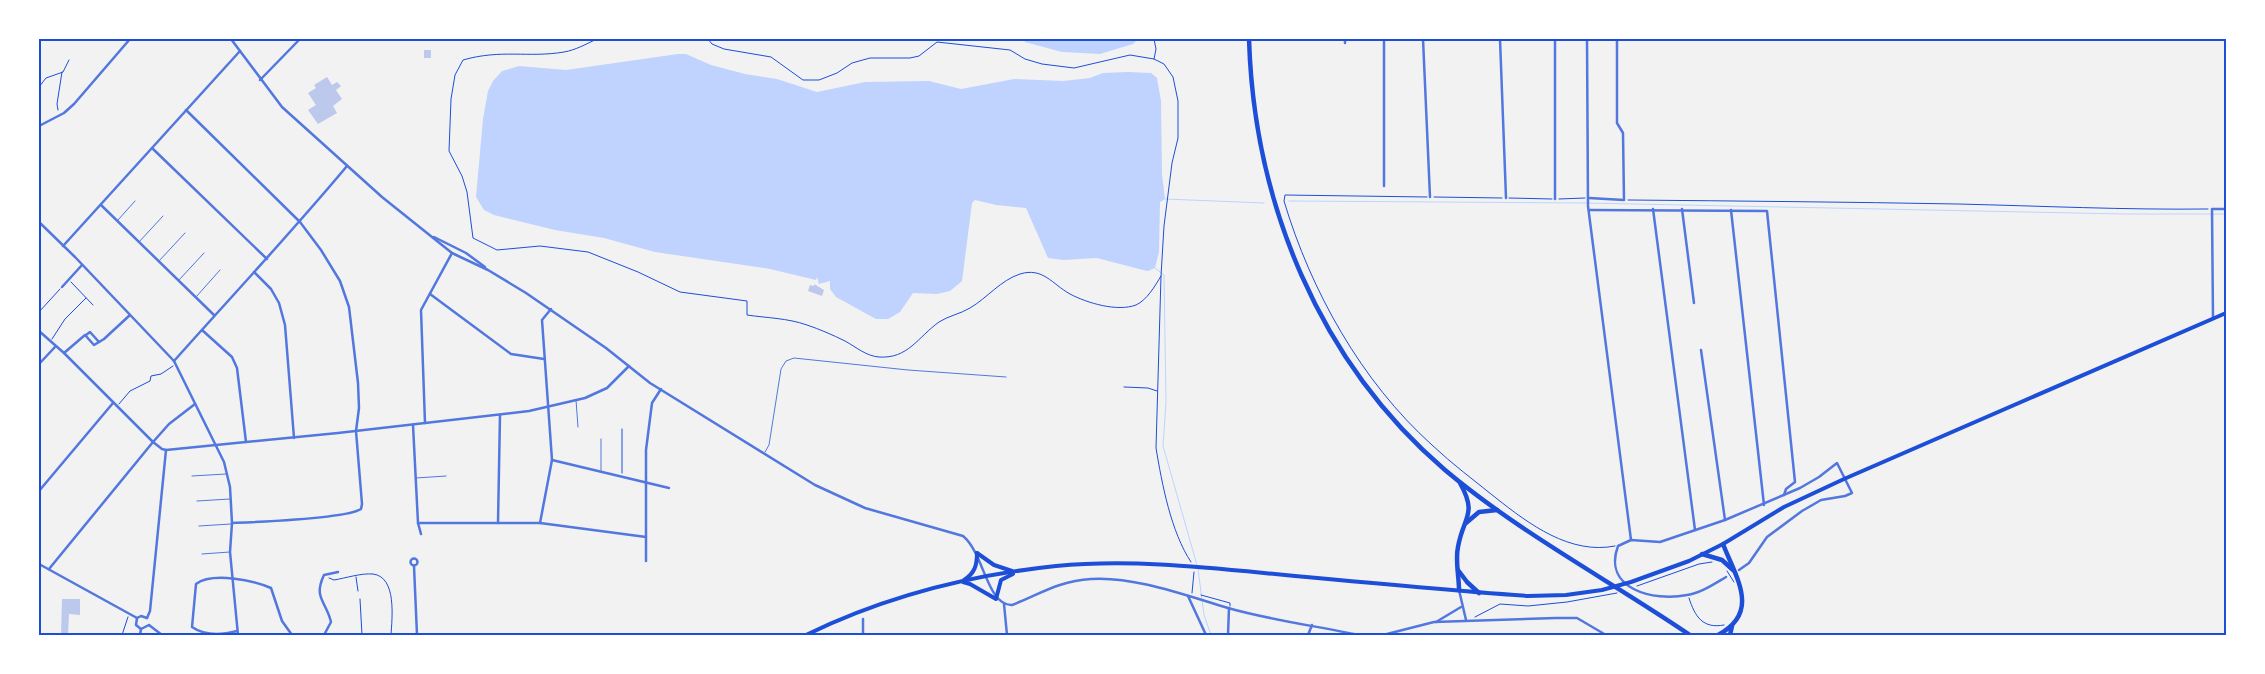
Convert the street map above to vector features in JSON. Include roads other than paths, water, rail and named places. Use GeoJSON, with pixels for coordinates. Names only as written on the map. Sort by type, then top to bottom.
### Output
{"type":"FeatureCollection","features":[{"type":"Feature","properties":{"kind":"highway"},"geometry":{"type":"LineString","coordinates":[[1249,39],[1253,105],[1263,162],[1282,228],[1306,289],[1334,338],[1376,397],[1405,431],[1458,480],[1498,510],[1580,565],[1690,635]]}},
{"type":"Feature","properties":{"kind":"highway"},"geometry":{"type":"LineString","coordinates":[[1458,480],[1469,504],[1466,523],[1457,549],[1458,590]]}},
{"type":"Feature","properties":{"kind":"highway"},"geometry":{"type":"LineString","coordinates":[[1466,523],[1479,512],[1498,510]]}},
{"type":"Feature","properties":{"kind":"highway"},"geometry":{"type":"LineString","coordinates":[[1718,635],[1732,626],[1738,619],[1743,603],[1736,570],[1723,544]]}},
{"type":"Feature","properties":{"kind":"highway"},"geometry":{"type":"LineString","coordinates":[[1702,554],[1722,560],[1736,570]]}},
{"type":"Feature","properties":{"kind":"highway"},"geometry":{"type":"LineString","coordinates":[[1458,569],[1467,582],[1479,593]]}},
{"type":"Feature","properties":{"kind":"highway"},"geometry":{"type":"LineString","coordinates":[[1730,635],[1732,626]]}},
{"type":"Feature","properties":{"kind":"main road"},"geometry":{"type":"LineString","coordinates":[[806,635],[869,608],[936,588],[986,576],[1058,566],[1122,564],[1204,568],[1528,596],[1566,595],[1602,590],[1631,582],[1702,554],[1723,544],[1784,507],[1844,479],[2226,313]]}},
{"type":"Feature","properties":{"kind":"main road"},"geometry":{"type":"LineString","coordinates":[[977,553],[994,565],[1020,571]]}},
{"type":"Feature","properties":{"kind":"main road"},"geometry":{"type":"LineString","coordinates":[[962,582],[972,575],[976,568],[977,553]]}},
{"type":"Feature","properties":{"kind":"main road"},"geometry":{"type":"LineString","coordinates":[[962,582],[970,584],[996,599],[1001,580],[1020,571]]}},
{"type":"Feature","properties":{"kind":"street"},"geometry":{"type":"LineString","coordinates":[[39,126],[64,113],[74,104],[130,39]]}},
{"type":"Feature","properties":{"kind":"street"},"geometry":{"type":"LineString","coordinates":[[231,39],[282,107],[347,166],[430,236],[452,252],[488,270],[551,309],[660,389],[815,485],[865,508],[963,536],[977,553],[996,599],[1004,604],[1012,605],[1059,584],[1093,579],[1123,581],[1209,599],[1229,608],[1359,635]]}},
{"type":"Feature","properties":{"kind":"street"},"geometry":{"type":"LineString","coordinates":[[260,80],[300,39]]}},
{"type":"Feature","properties":{"kind":"street"},"geometry":{"type":"LineString","coordinates":[[1384,39],[1384,186]]}},
{"type":"Feature","properties":{"kind":"street"},"geometry":{"type":"LineString","coordinates":[[1423,39],[1430,197]]}},
{"type":"Feature","properties":{"kind":"street"},"geometry":{"type":"LineString","coordinates":[[1500,39],[1506,198]]}},
{"type":"Feature","properties":{"kind":"street"},"geometry":{"type":"LineString","coordinates":[[1555,39],[1555,199]]}},
{"type":"Feature","properties":{"kind":"street"},"geometry":{"type":"LineString","coordinates":[[1588,39],[1588,206],[1631,540]]}},
{"type":"Feature","properties":{"kind":"street"},"geometry":{"type":"LineString","coordinates":[[1588,199],[1624,200],[1624,133],[1617,123],[1617,39]]}},
{"type":"Feature","properties":{"kind":"street"},"geometry":{"type":"LineString","coordinates":[[63,246],[240,51]]}},
{"type":"Feature","properties":{"kind":"street"},"geometry":{"type":"LineString","coordinates":[[186,110],[300,222],[332,266],[345,294],[359,388],[356,432],[361,509],[352,512],[298,519],[232,524]]}},
{"type":"Feature","properties":{"kind":"street"},"geometry":{"type":"LineString","coordinates":[[152,148],[266,260]]}},
{"type":"Feature","properties":{"kind":"street"},"geometry":{"type":"LineString","coordinates":[[174,363],[214,315],[300,222],[347,166]]}},
{"type":"Feature","properties":{"kind":"street"},"geometry":{"type":"LineString","coordinates":[[101,205],[214,315]]}},
{"type":"Feature","properties":{"kind":"street"},"geometry":{"type":"LineString","coordinates":[[1653,209],[1695,530]]}},
{"type":"Feature","properties":{"kind":"street"},"geometry":{"type":"LineString","coordinates":[[1590,210],[1682,209],[1764,211],[1767,213],[1795,482],[1786,490],[1783,496]]}},
{"type":"Feature","properties":{"kind":"street"},"geometry":{"type":"LineString","coordinates":[[1682,209],[1694,303]]}},
{"type":"Feature","properties":{"kind":"street"},"geometry":{"type":"LineString","coordinates":[[2213,319],[2212,209],[2226,209]]}},
{"type":"Feature","properties":{"kind":"street"},"geometry":{"type":"LineString","coordinates":[[1731,210],[1764,505]]}},
{"type":"Feature","properties":{"kind":"street"},"geometry":{"type":"LineString","coordinates":[[39,222],[174,363],[215,445],[227,474],[232,524],[230,552],[232,579],[238,633],[200,633],[192,627],[196,584],[203,579],[232,579],[258,582],[271,588],[282,621],[292,635]]}},
{"type":"Feature","properties":{"kind":"street"},"geometry":{"type":"LineString","coordinates":[[430,236],[472,256],[488,270]]}},
{"type":"Feature","properties":{"kind":"street"},"geometry":{"type":"LineString","coordinates":[[425,423],[421,310],[452,252]]}},
{"type":"Feature","properties":{"kind":"street"},"geometry":{"type":"LineString","coordinates":[[62,287],[82,265]]}},
{"type":"Feature","properties":{"kind":"street"},"geometry":{"type":"LineString","coordinates":[[254,272],[271,289],[279,303],[285,325],[294,438]]}},
{"type":"Feature","properties":{"kind":"street"},"geometry":{"type":"LineString","coordinates":[[430,294],[511,354],[544,359]]}},
{"type":"Feature","properties":{"kind":"street"},"geometry":{"type":"LineString","coordinates":[[540,523],[552,460],[542,320],[551,309]]}},
{"type":"Feature","properties":{"kind":"street"},"geometry":{"type":"LineString","coordinates":[[85,335],[94,345],[130,315]]}},
{"type":"Feature","properties":{"kind":"street"},"geometry":{"type":"LineString","coordinates":[[202,330],[232,357],[237,368],[246,442]]}},
{"type":"Feature","properties":{"kind":"street"},"geometry":{"type":"LineString","coordinates":[[39,331],[64,353],[153,442],[166,450],[356,432],[500,415],[547,407],[576,400],[606,388],[629,366]]}},
{"type":"Feature","properties":{"kind":"street"},"geometry":{"type":"LineString","coordinates":[[64,353],[90,332],[99,342]]}},
{"type":"Feature","properties":{"kind":"street"},"geometry":{"type":"LineString","coordinates":[[39,364],[55,346]]}},
{"type":"Feature","properties":{"kind":"street"},"geometry":{"type":"LineString","coordinates":[[1701,350],[1725,520]]}},
{"type":"Feature","properties":{"kind":"street"},"geometry":{"type":"LineString","coordinates":[[646,561],[646,450],[652,403],[660,389]]}},
{"type":"Feature","properties":{"kind":"street"},"geometry":{"type":"LineString","coordinates":[[39,491],[113,403]]}},
{"type":"Feature","properties":{"kind":"street"},"geometry":{"type":"LineString","coordinates":[[49,570],[153,442],[169,424],[195,404]]}},
{"type":"Feature","properties":{"kind":"street"},"geometry":{"type":"LineString","coordinates":[[498,524],[500,415]]}},
{"type":"Feature","properties":{"kind":"street"},"geometry":{"type":"LineString","coordinates":[[413,425],[418,523],[421,534]]}},
{"type":"Feature","properties":{"kind":"street"},"geometry":{"type":"LineString","coordinates":[[162,635],[149,624],[147,618],[150,610],[166,450]]}},
{"type":"Feature","properties":{"kind":"street"},"geometry":{"type":"LineString","coordinates":[[552,460],[669,488]]}},
{"type":"Feature","properties":{"kind":"street"},"geometry":{"type":"LineString","coordinates":[[1726,577],[1688,595],[1673,597],[1654,596],[1638,591],[1622,581],[1615,569],[1614,558],[1618,546],[1631,540],[1660,542],[1764,505],[1819,477],[1837,463],[1852,493],[1820,500],[1802,511],[1767,537],[1755,556],[1736,570]]}},
{"type":"Feature","properties":{"kind":"street"},"geometry":{"type":"LineString","coordinates":[[418,523],[540,523],[646,537]]}},
{"type":"Feature","properties":{"kind":"street"},"geometry":{"type":"LineString","coordinates":[[39,564],[137,618],[141,616],[147,618]]}},
{"type":"Feature","properties":{"kind":"street"},"geometry":{"type":"LineString","coordinates":[[414,566],[417,635]]}},
{"type":"Feature","properties":{"kind":"street"},"geometry":{"type":"LineString","coordinates":[[324,635],[330,622],[329,615],[322,606],[318,586],[324,575],[338,572]]}},
{"type":"Feature","properties":{"kind":"street"},"geometry":{"type":"LineString","coordinates":[[1458,590],[1466,620]]}},
{"type":"Feature","properties":{"kind":"street"},"geometry":{"type":"LineString","coordinates":[[1188,596],[1206,635]]}},
{"type":"Feature","properties":{"kind":"street"},"geometry":{"type":"LineString","coordinates":[[1004,604],[1007,635]]}},
{"type":"Feature","properties":{"kind":"street"},"geometry":{"type":"LineString","coordinates":[[1434,622],[1461,607]]}},
{"type":"Feature","properties":{"kind":"street"},"geometry":{"type":"LineString","coordinates":[[1228,635],[1229,608]]}},
{"type":"Feature","properties":{"kind":"street"},"geometry":{"type":"LineString","coordinates":[[137,618],[136,625],[141,629]]}},
{"type":"Feature","properties":{"kind":"street"},"geometry":{"type":"LineString","coordinates":[[1383,635],[1434,622],[1577,618],[1606,635]]}},
{"type":"Feature","properties":{"kind":"street"},"geometry":{"type":"LineString","coordinates":[[863,619],[863,635]]}},
{"type":"Feature","properties":{"kind":"street"},"geometry":{"type":"LineString","coordinates":[[140,635],[141,629],[149,624]]}},
{"type":"Feature","properties":{"kind":"street"},"geometry":{"type":"LineString","coordinates":[[1308,635],[1312,625]]}},
{"type":"Feature","properties":{"kind":"lane"},"geometry":{"type":"LineString","coordinates":[[117,221],[135,201]]}},
{"type":"Feature","properties":{"kind":"lane"},"geometry":{"type":"LineString","coordinates":[[139,242],[163,216]]}},
{"type":"Feature","properties":{"kind":"lane"},"geometry":{"type":"LineString","coordinates":[[159,261],[185,234]]}},
{"type":"Feature","properties":{"kind":"lane"},"geometry":{"type":"LineString","coordinates":[[178,280],[204,253]]}},
{"type":"Feature","properties":{"kind":"lane"},"geometry":{"type":"LineString","coordinates":[[196,297],[220,270]]}},
{"type":"Feature","properties":{"kind":"lane"},"geometry":{"type":"LineString","coordinates":[[764,453],[769,445],[781,370],[786,361],[794,358],[908,370],[1006,377]]}},
{"type":"Feature","properties":{"kind":"lane"},"geometry":{"type":"LineString","coordinates":[[576,400],[578,427]]}},
{"type":"Feature","properties":{"kind":"lane"},"geometry":{"type":"LineString","coordinates":[[601,439],[601,472]]}},
{"type":"Feature","properties":{"kind":"lane"},"geometry":{"type":"LineString","coordinates":[[192,476],[227,474]]}},
{"type":"Feature","properties":{"kind":"lane"},"geometry":{"type":"LineString","coordinates":[[416,478],[446,476]]}},
{"type":"Feature","properties":{"kind":"lane"},"geometry":{"type":"LineString","coordinates":[[197,501],[230,499]]}},
{"type":"Feature","properties":{"kind":"lane"},"geometry":{"type":"LineString","coordinates":[[199,526],[232,524]]}},
{"type":"Feature","properties":{"kind":"lane"},"geometry":{"type":"LineString","coordinates":[[202,554],[230,552]]}},
{"type":"Feature","properties":{"kind":"water"},"geometry":{"type":"Polygon","coordinates":[[[1024,39],[1138,39],[1133,44],[1100,54],[1062,52],[1025,42],[1024,39]]]}},
{"type":"Feature","properties":{"kind":"water"},"geometry":{"type":"Polygon","coordinates":[[[686,54],[711,65],[745,74],[777,79],[817,92],[865,82],[929,81],[961,89],[1014,79],[1063,81],[1090,78],[1103,73],[1151,73],[1157,78],[1161,101],[1162,174],[1165,199],[1160,202],[1159,252],[1155,268],[1148,271],[1097,258],[1063,260],[1048,258],[1026,208],[996,205],[975,200],[972,203],[962,281],[950,291],[937,294],[913,293],[900,312],[888,319],[876,319],[836,297],[830,289],[830,281],[819,284],[817,277],[816,280],[770,269],[655,252],[604,238],[555,230],[494,215],[484,210],[476,197],[483,119],[488,91],[493,81],[502,71],[519,66],[566,70],[686,54]]]}},
{"type":"Feature","properties":{"kind":"waterway"},"geometry":{"type":"LineString","coordinates":[[1165,199],[1264,203]]}},
{"type":"Feature","properties":{"kind":"waterway"},"geometry":{"type":"LineString","coordinates":[[1289,201],[1585,203],[2125,214],[2226,214]]}},
{"type":"Feature","properties":{"kind":"waterway"},"geometry":{"type":"LineString","coordinates":[[1155,268],[1164,275],[1166,402],[1163,446],[1197,565]]}},
{"type":"Feature","properties":{"kind":"waterway"},"geometry":{"type":"LineString","coordinates":[[1198,569],[1204,615],[1211,635]]}}]}
